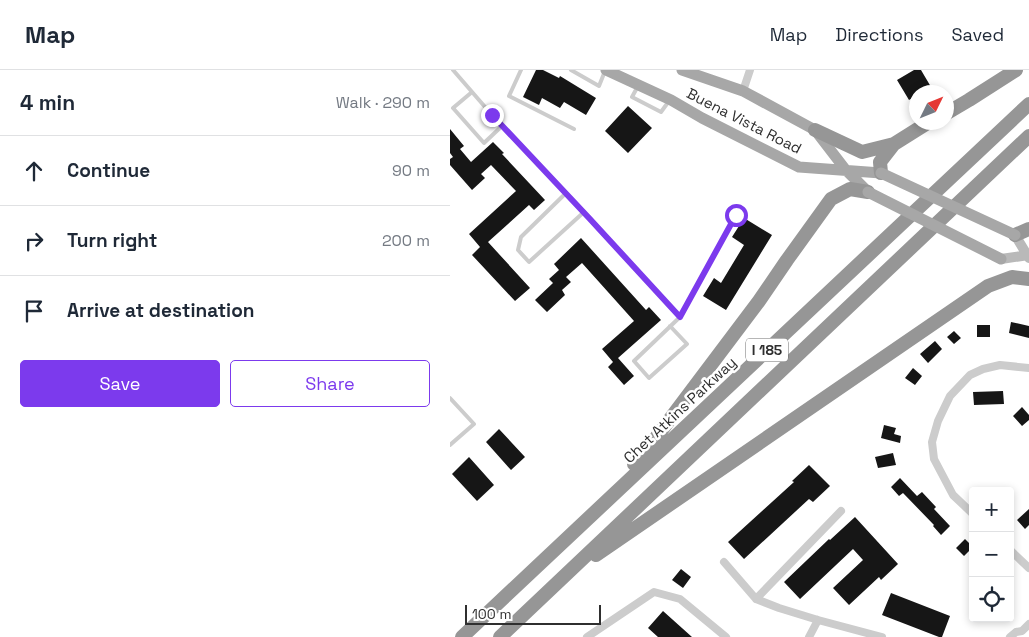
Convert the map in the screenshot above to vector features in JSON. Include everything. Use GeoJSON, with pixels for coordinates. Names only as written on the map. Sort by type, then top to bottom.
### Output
{"type":"FeatureCollection","features":[{"type":"Feature","properties":{"kind":"highway"},"geometry":{"type":"LineString","coordinates":[[954,108],[1016,70]]}},
{"type":"Feature","properties":{"kind":"highway","name":"Chet Atkins Parkway"},"geometry":{"type":"LineString","coordinates":[[462,637],[1029,104]]}},
{"type":"Feature","properties":{"kind":"highway"},"geometry":{"type":"LineString","coordinates":[[815,130],[862,152],[894,144],[916,130]]}},
{"type":"Feature","properties":{"kind":"highway","name":"I 185"},"geometry":{"type":"LineString","coordinates":[[500,637],[1029,136]]}},
{"type":"Feature","properties":{"kind":"highway"},"geometry":{"type":"LineString","coordinates":[[881,173],[880,162],[894,144]]}},
{"type":"Feature","properties":{"kind":"highway"},"geometry":{"type":"LineString","coordinates":[[532,571],[643,455],[759,301],[786,260],[831,199],[850,189],[868,192]]}},
{"type":"Feature","properties":{"kind":"highway"},"geometry":{"type":"LineString","coordinates":[[1015,235],[1029,229]]}},
{"type":"Feature","properties":{"kind":"highway"},"geometry":{"type":"LineString","coordinates":[[563,578],[988,286],[1012,277],[1029,279]]}},
{"type":"Feature","properties":{"kind":"main road","name":"Buena Vista Road"},"geometry":{"type":"LineString","coordinates":[[606,70],[671,100],[702,118],[799,167],[845,169],[881,173],[1015,235],[1028,256],[1001,259],[868,192],[845,169],[815,130],[743,92],[682,70]]}},
{"type":"Feature","properties":{"kind":"street"},"geometry":{"type":"LineString","coordinates":[[743,92],[750,70]]}},
{"type":"Feature","properties":{"kind":"street"},"geometry":{"type":"LineString","coordinates":[[969,510],[953,495],[934,459],[932,442],[938,420],[950,396],[970,375],[983,369],[1000,365],[1029,368]]}},
{"type":"Feature","properties":{"kind":"street"},"geometry":{"type":"LineString","coordinates":[[756,598],[841,511]]}},
{"type":"Feature","properties":{"kind":"street"},"geometry":{"type":"LineString","coordinates":[[1014,554],[1029,568]]}},
{"type":"Feature","properties":{"kind":"street"},"geometry":{"type":"LineString","coordinates":[[724,562],[756,598],[779,608],[882,637]]}},
{"type":"Feature","properties":{"kind":"street"},"geometry":{"type":"LineString","coordinates":[[587,637],[654,592],[680,598],[726,637]]}},
{"type":"Feature","properties":{"kind":"street"},"geometry":{"type":"LineString","coordinates":[[809,637],[818,620]]}},
{"type":"Feature","properties":{"kind":"street"},"geometry":{"type":"LineString","coordinates":[[1010,637],[1016,632],[1022,631],[1029,624]]}},
{"type":"Feature","properties":{"kind":"lane"},"geometry":{"type":"LineString","coordinates":[[453,70],[502,126],[680,317]]}},
{"type":"Feature","properties":{"kind":"lane"},"geometry":{"type":"LineString","coordinates":[[457,75],[460,70]]}},
{"type":"Feature","properties":{"kind":"lane"},"geometry":{"type":"LineString","coordinates":[[521,70],[509,96],[574,129]]}},
{"type":"Feature","properties":{"kind":"lane"},"geometry":{"type":"LineString","coordinates":[[572,70],[599,86],[606,70]]}},
{"type":"Feature","properties":{"kind":"lane"},"geometry":{"type":"LineString","coordinates":[[472,92],[453,108],[459,115],[484,143],[502,126]]}},
{"type":"Feature","properties":{"kind":"lane"},"geometry":{"type":"LineString","coordinates":[[566,193],[521,237],[518,250],[529,262],[584,212]]}},
{"type":"Feature","properties":{"kind":"lane"},"geometry":{"type":"LineString","coordinates":[[670,326],[687,344],[649,378],[634,361],[670,326],[680,317],[736,215]]}},
{"type":"Feature","properties":{"kind":"lane"},"geometry":{"type":"LineString","coordinates":[[450,398],[474,424],[450,446]]}},
{"type":"Feature","properties":{"kind":"building"},"geometry":{"type":"Polygon","coordinates":[[[536,70],[543,70],[559,78],[560,76],[596,98],[586,115],[564,102],[560,108],[542,98],[539,105],[523,97],[536,70]]]}},
{"type":"Feature","properties":{"kind":"building"},"geometry":{"type":"Polygon","coordinates":[[[914,70],[921,70],[930,85],[909,85],[909,100],[897,80],[914,70]]]}},
{"type":"Feature","properties":{"kind":"building"},"geometry":{"type":"Polygon","coordinates":[[[628,106],[652,128],[628,153],[605,131],[628,106]]]}},
{"type":"Feature","properties":{"kind":"building"},"geometry":{"type":"Polygon","coordinates":[[[450,129],[464,146],[460,149],[471,162],[493,142],[545,200],[534,210],[529,205],[488,242],[530,288],[515,301],[472,255],[480,247],[469,234],[516,191],[491,165],[481,174],[485,178],[472,190],[450,165],[450,159],[453,157],[450,153],[450,129]]]}},
{"type":"Feature","properties":{"kind":"building"},"geometry":{"type":"Polygon","coordinates":[[[744,218],[772,235],[726,310],[703,296],[714,278],[721,283],[744,245],[732,237],[744,218]]]}},
{"type":"Feature","properties":{"kind":"building"},"geometry":{"type":"Polygon","coordinates":[[[581,238],[646,310],[649,307],[661,320],[618,358],[634,376],[624,385],[608,367],[613,362],[602,349],[634,321],[582,263],[566,277],[571,282],[562,290],[565,295],[547,312],[535,300],[553,283],[549,279],[559,270],[554,264],[581,238]]]}},
{"type":"Feature","properties":{"kind":"building"},"geometry":{"type":"Polygon","coordinates":[[[1011,322],[1029,326],[1029,338],[1009,333],[1011,322]]]}},
{"type":"Feature","properties":{"kind":"building"},"geometry":{"type":"Polygon","coordinates":[[[977,325],[990,325],[990,337],[977,337],[977,325]]]}},
{"type":"Feature","properties":{"kind":"building"},"geometry":{"type":"Polygon","coordinates":[[[954,331],[961,338],[954,344],[947,337],[954,331]]]}},
{"type":"Feature","properties":{"kind":"building"},"geometry":{"type":"Polygon","coordinates":[[[935,341],[942,349],[928,363],[920,354],[935,341]]]}},
{"type":"Feature","properties":{"kind":"building"},"geometry":{"type":"Polygon","coordinates":[[[913,368],[922,376],[915,385],[905,378],[913,368]]]}},
{"type":"Feature","properties":{"kind":"building"},"geometry":{"type":"Polygon","coordinates":[[[1003,391],[1004,404],[974,405],[973,392],[1003,391]]]}},
{"type":"Feature","properties":{"kind":"building"},"geometry":{"type":"Polygon","coordinates":[[[1022,407],[1029,415],[1029,420],[1022,426],[1013,416],[1022,407]]]}},
{"type":"Feature","properties":{"kind":"building"},"geometry":{"type":"Polygon","coordinates":[[[884,425],[896,428],[894,434],[901,436],[900,443],[881,438],[884,425]]]}},
{"type":"Feature","properties":{"kind":"building"},"geometry":{"type":"Polygon","coordinates":[[[499,429],[525,457],[511,470],[486,442],[499,429]]]}},
{"type":"Feature","properties":{"kind":"building"},"geometry":{"type":"Polygon","coordinates":[[[893,453],[896,465],[878,468],[875,457],[893,453]]]}},
{"type":"Feature","properties":{"kind":"building"},"geometry":{"type":"Polygon","coordinates":[[[469,457],[494,485],[477,501],[452,474],[469,457]]]}},
{"type":"Feature","properties":{"kind":"building"},"geometry":{"type":"Polygon","coordinates":[[[809,465],[830,486],[813,502],[809,499],[744,559],[728,542],[794,482],[792,481],[809,465]]]}},
{"type":"Feature","properties":{"kind":"building"},"geometry":{"type":"Polygon","coordinates":[[[900,478],[917,496],[922,492],[936,507],[934,509],[950,526],[941,535],[934,525],[903,493],[899,496],[891,487],[900,478]]]}},
{"type":"Feature","properties":{"kind":"building"},"geometry":{"type":"Polygon","coordinates":[[[1029,509],[1029,525],[1025,529],[1017,520],[1029,509]]]}},
{"type":"Feature","properties":{"kind":"building"},"geometry":{"type":"Polygon","coordinates":[[[855,517],[898,564],[881,580],[879,577],[849,605],[833,588],[863,560],[853,549],[800,599],[784,582],[855,517]]]}},
{"type":"Feature","properties":{"kind":"building"},"geometry":{"type":"Polygon","coordinates":[[[965,539],[969,543],[969,551],[964,556],[956,548],[965,539]]]}},
{"type":"Feature","properties":{"kind":"building"},"geometry":{"type":"Polygon","coordinates":[[[681,569],[691,577],[683,588],[672,580],[681,569]]]}},
{"type":"Feature","properties":{"kind":"building"},"geometry":{"type":"Polygon","coordinates":[[[891,593],[950,616],[942,637],[882,615],[891,593]]]}},
{"type":"Feature","properties":{"kind":"building"},"geometry":{"type":"Polygon","coordinates":[[[663,611],[692,637],[658,637],[648,628],[663,611]]]}},
{"type":"Feature","properties":{"kind":"route"},"geometry":{"type":"LineString","coordinates":[[492,115],[680,317],[736,215]]}}]}
